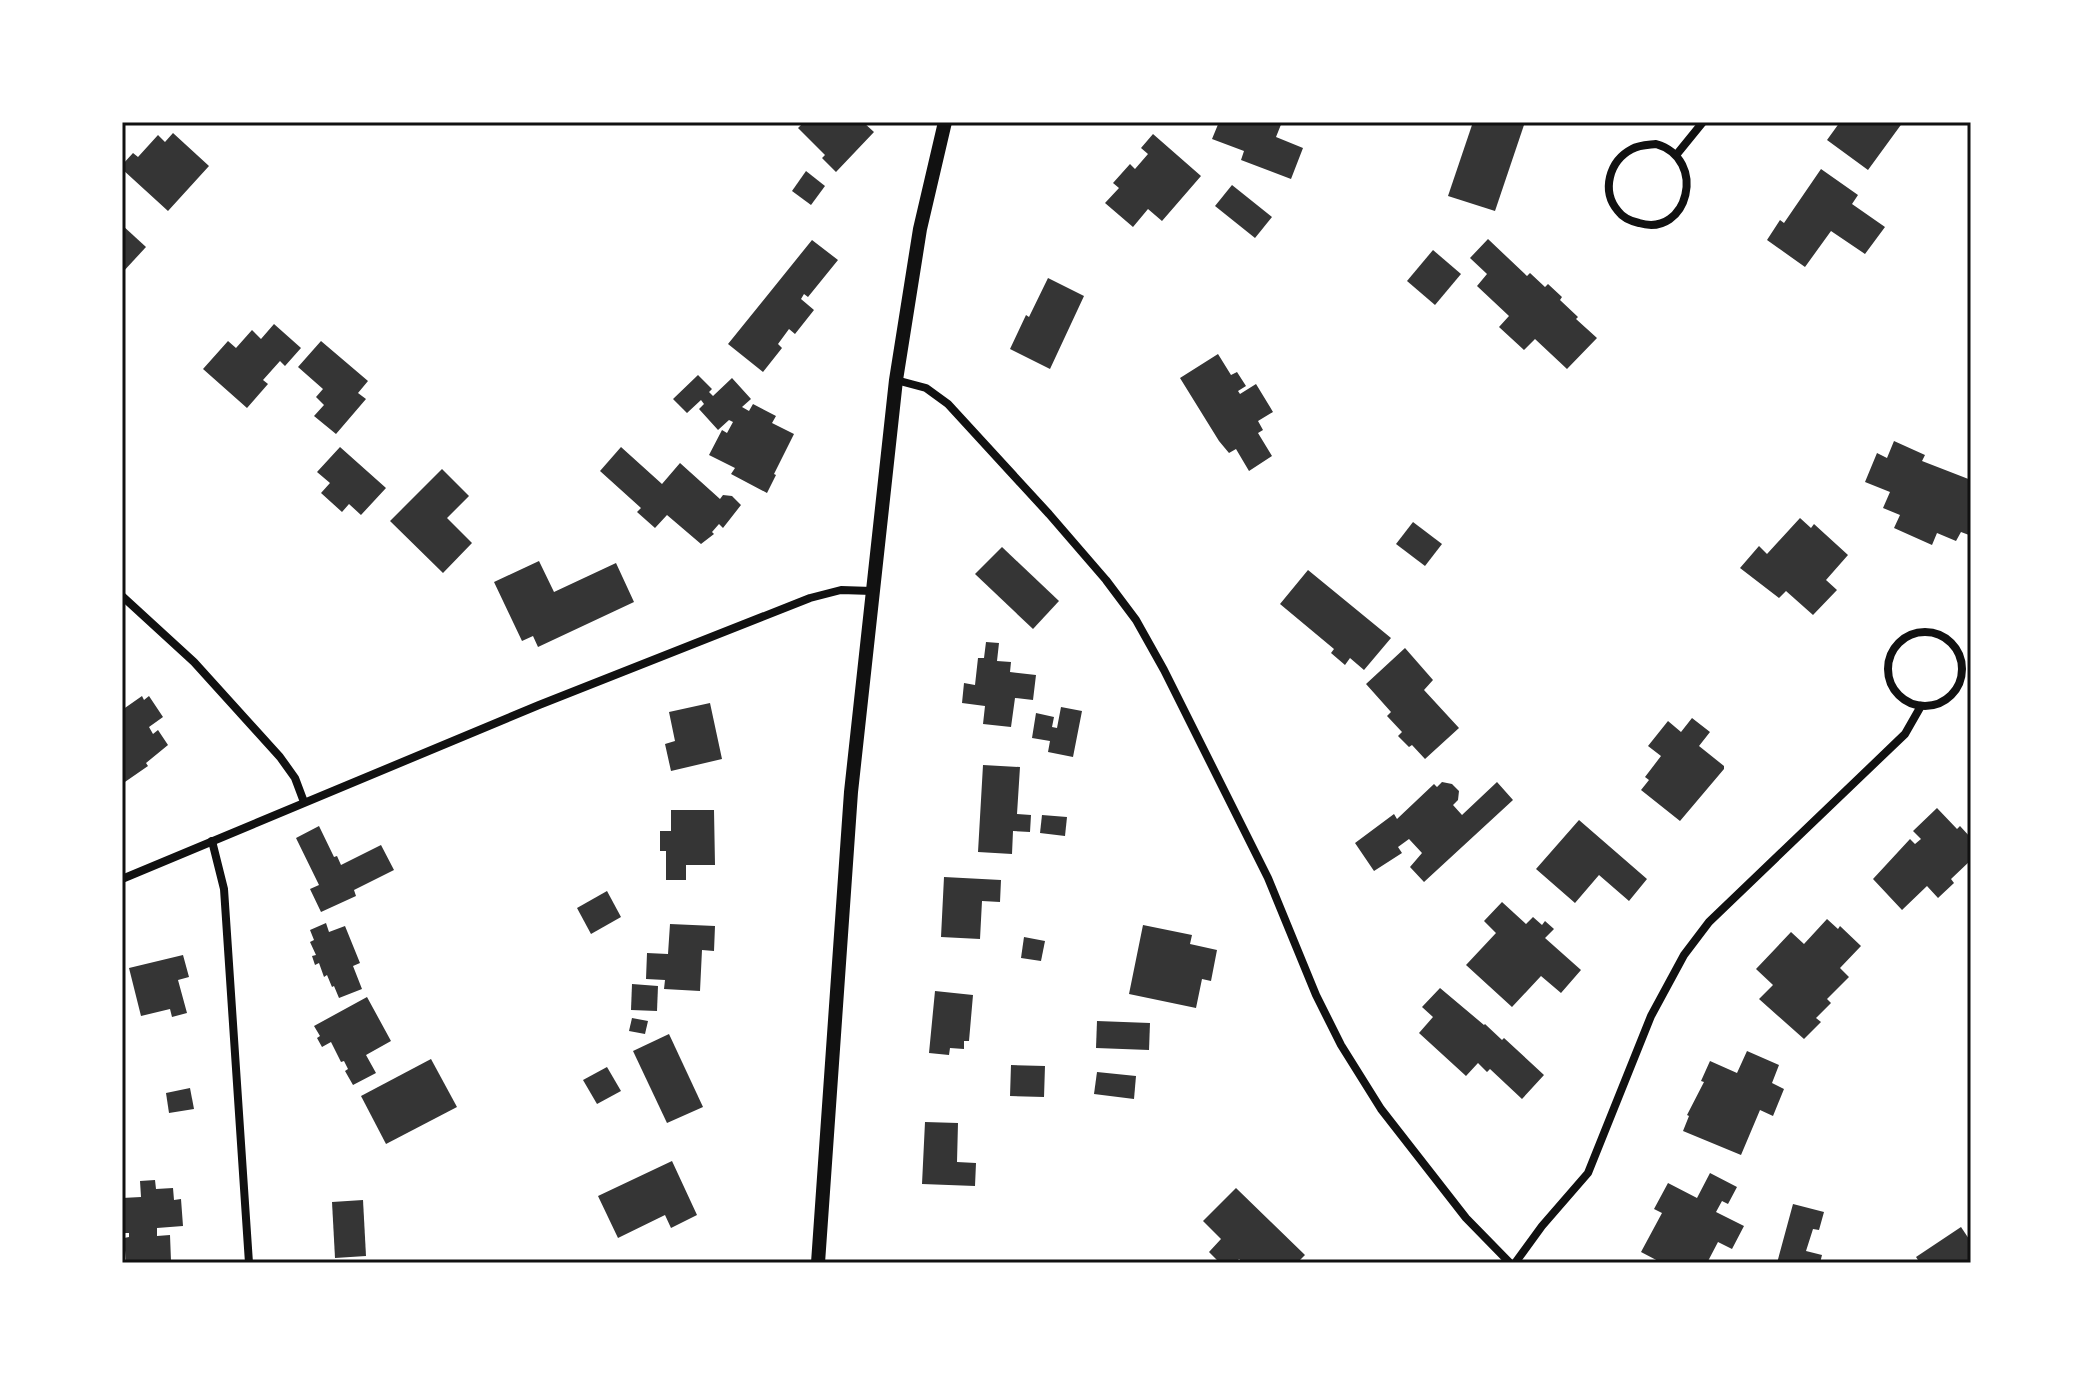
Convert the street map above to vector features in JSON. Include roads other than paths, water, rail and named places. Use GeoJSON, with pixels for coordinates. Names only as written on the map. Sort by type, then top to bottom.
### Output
{"type":"FeatureCollection","features":[{"type":"Feature","properties":{"kind":"street"},"geometry":{"type":"LineString","coordinates":[[818,1263],[851,792],[872,591],[896,380],[920,229],[945,122]]}},
{"type":"Feature","properties":{"kind":"street"},"geometry":{"type":"LineString","coordinates":[[1677,154],[1703,122]]}},
{"type":"Feature","properties":{"kind":"street"},"geometry":{"type":"LineString","coordinates":[[1656,144],[1677,154],[1684,169],[1687,190],[1679,209],[1659,225],[1648,226],[1622,216],[1608,195],[1608,180],[1622,156],[1633,148],[1656,144]]}},
{"type":"Feature","properties":{"kind":"street"},"geometry":{"type":"LineString","coordinates":[[896,380],[926,388],[948,404],[1049,514],[1136,620],[1262,864],[1316,995],[1341,1045],[1391,1121],[1466,1218],[1513,1263],[1588,1173],[1651,1016],[1709,922],[1905,734],[1921,706]]}},
{"type":"Feature","properties":{"kind":"street"},"geometry":{"type":"LineString","coordinates":[[122,879],[539,705],[810,598],[841,590],[872,591]]}},
{"type":"Feature","properties":{"kind":"street"},"geometry":{"type":"LineString","coordinates":[[122,596],[194,662],[280,757],[295,778],[304,802]]}},
{"type":"Feature","properties":{"kind":"street"},"geometry":{"type":"LineString","coordinates":[[1930,632],[1955,646],[1961,659],[1962,674],[1958,687],[1949,698],[1936,705],[1921,706],[1907,701],[1896,692],[1889,679],[1888,664],[1902,639],[1915,633],[1930,632]]}},
{"type":"Feature","properties":{"kind":"street"},"geometry":{"type":"LineString","coordinates":[[212,841],[224,889],[249,1263]]}}]}
